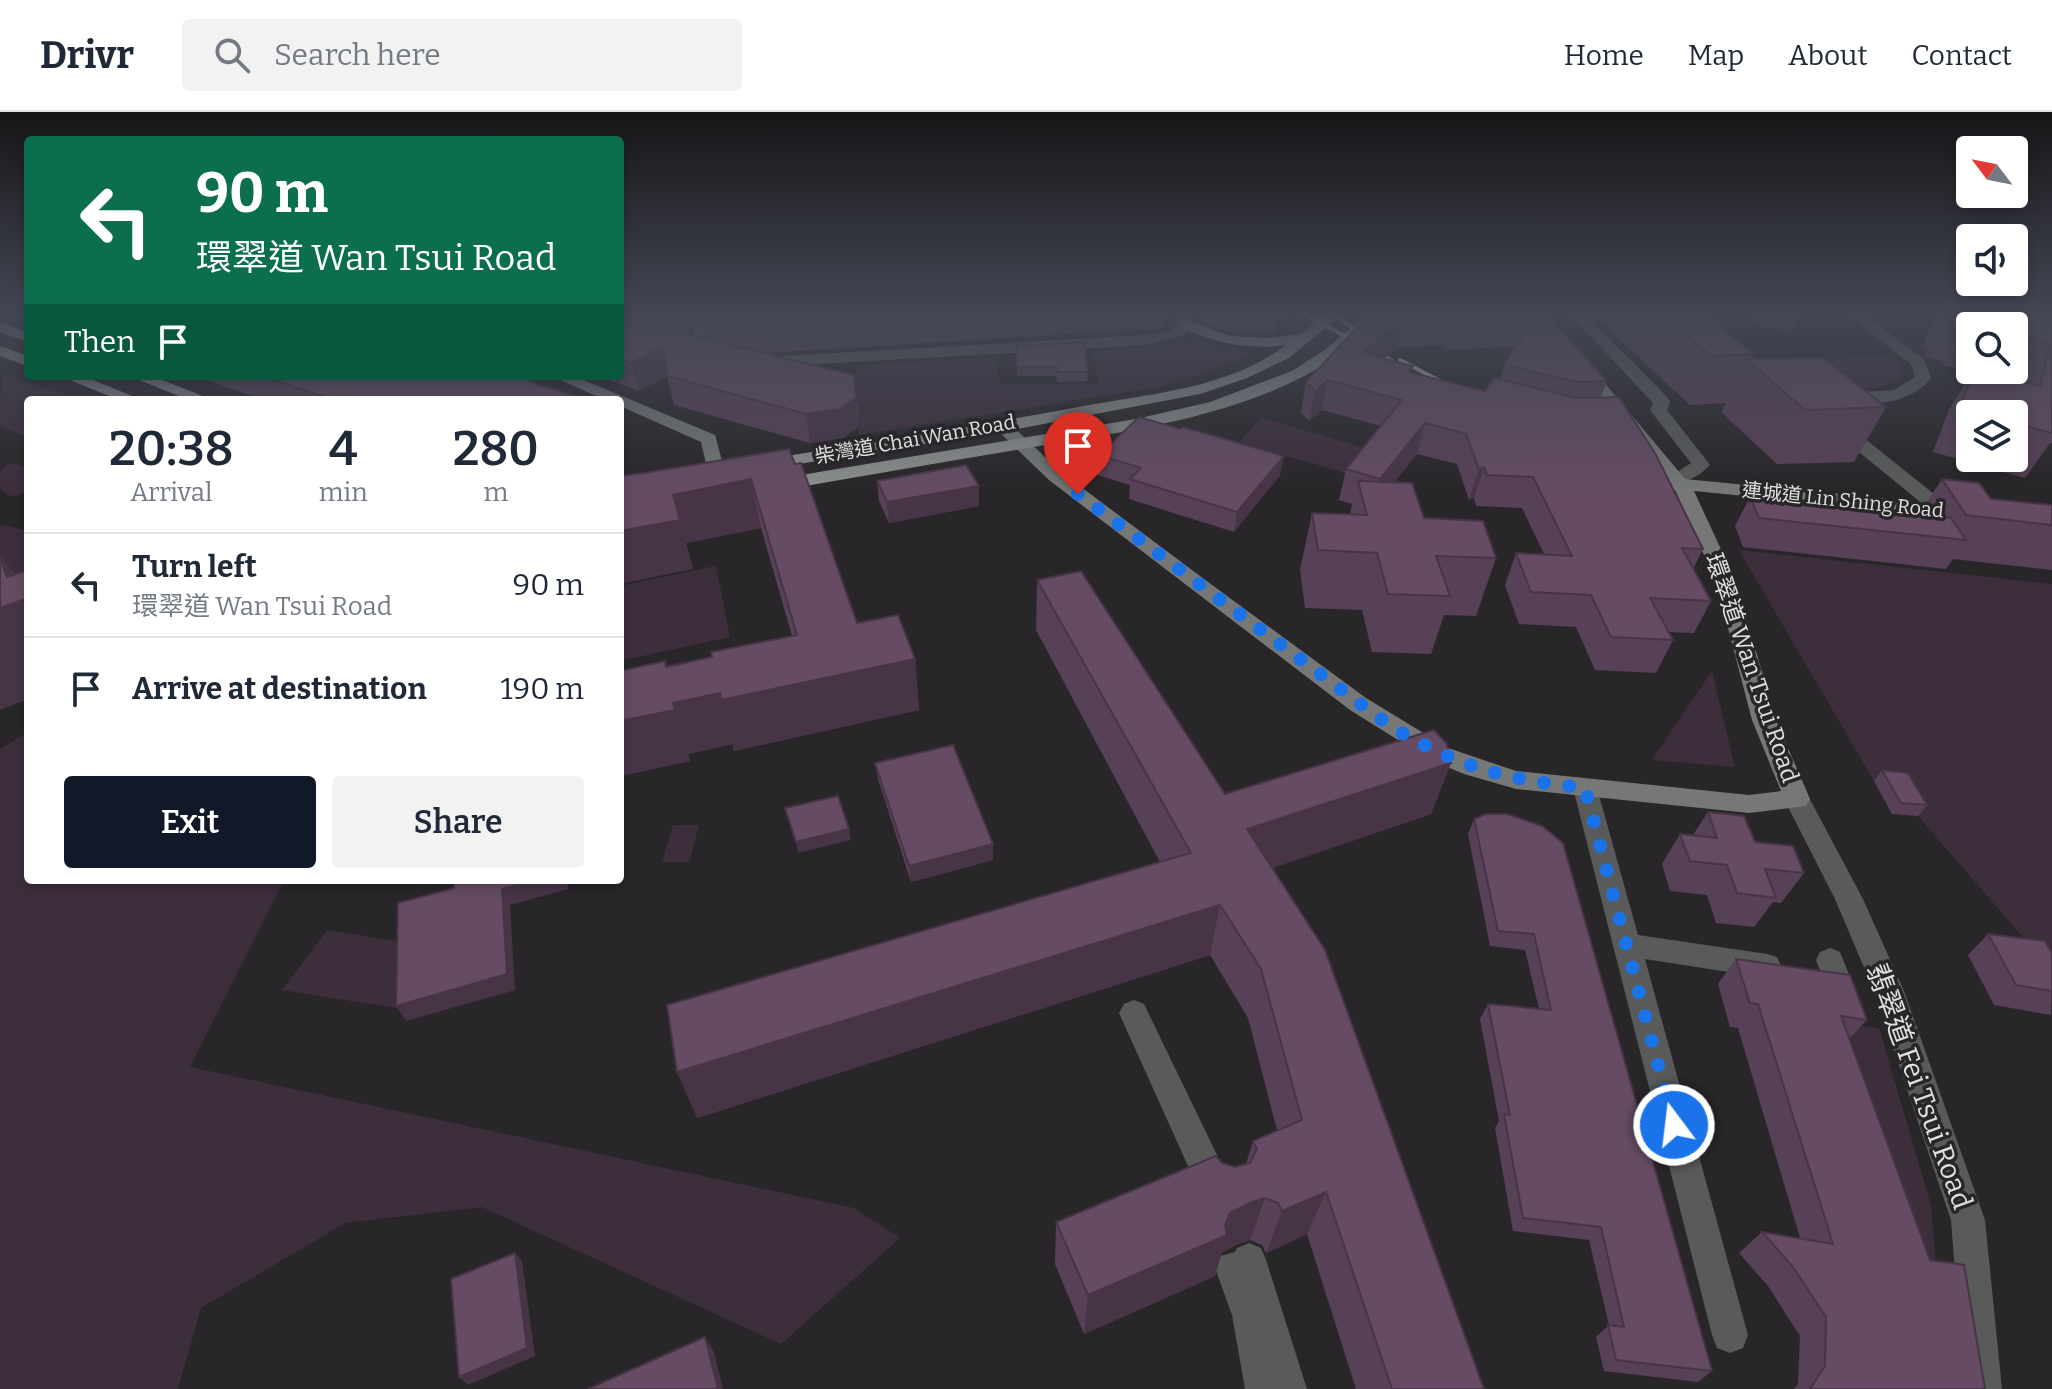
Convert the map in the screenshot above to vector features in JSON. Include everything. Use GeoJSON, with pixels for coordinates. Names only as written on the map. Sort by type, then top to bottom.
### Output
{"type":"FeatureCollection","features":[{"type":"Feature","properties":{"kind":"main road","name":"柴灣道 Chai Wan Road"},"geometry":{"type":"LineString","coordinates":[[765,487],[1011,435],[1194,391],[1254,370]]}},
{"type":"Feature","properties":{"kind":"main road","name":"柴灣道 Chai Wan Road"},"geometry":{"type":"LineString","coordinates":[[724,470],[1168,418],[1256,392],[1303,370]]}},
{"type":"Feature","properties":{"kind":"main road"},"geometry":{"type":"LineString","coordinates":[[79,380],[123,396]]}},
{"type":"Feature","properties":{"kind":"main road"},"geometry":{"type":"LineString","coordinates":[[148,380],[194,396]]}},
{"type":"Feature","properties":{"kind":"street","name":"環翠道 Wan Tsui Road"},"geometry":{"type":"LineString","coordinates":[[1011,435],[1067,485],[1393,728],[1439,754],[1493,774],[1585,788],[1749,804],[1797,799],[1764,720],[1726,582],[1679,481],[1584,370]]}},
{"type":"Feature","properties":{"kind":"street"},"geometry":{"type":"LineString","coordinates":[[1629,370],[1662,402],[1658,410],[1701,465],[1679,481]]}},
{"type":"Feature","properties":{"kind":"street"},"geometry":{"type":"LineString","coordinates":[[1821,399],[1910,391],[1923,378],[1920,370]]}},
{"type":"Feature","properties":{"kind":"street"},"geometry":{"type":"LineString","coordinates":[[570,380],[610,396]]}},
{"type":"Feature","properties":{"kind":"street"},"geometry":{"type":"LineString","coordinates":[[624,402],[703,434],[724,470],[722,494]]}},
{"type":"Feature","properties":{"kind":"street"},"geometry":{"type":"LineString","coordinates":[[1602,420],[1626,418]]}},
{"type":"Feature","properties":{"kind":"street"},"geometry":{"type":"LineString","coordinates":[[1830,419],[1942,510]]}},
{"type":"Feature","properties":{"kind":"street","name":"連城道 Lin Shing Road"},"geometry":{"type":"LineString","coordinates":[[1679,481],[1973,513]]}},
{"type":"Feature","properties":{"kind":"street"},"geometry":{"type":"LineString","coordinates":[[1585,788],[1730,1335]]}},
{"type":"Feature","properties":{"kind":"street","name":"翡翠道 Fei Tsui Road"},"geometry":{"type":"LineString","coordinates":[[1797,799],[1849,899],[1889,991],[1968,1220],[1983,1389]]}},
{"type":"Feature","properties":{"kind":"street"},"geometry":{"type":"LineString","coordinates":[[1627,945],[1822,975]]}},
{"type":"Feature","properties":{"kind":"street"},"geometry":{"type":"LineString","coordinates":[[1134,1013],[1211,1186]]}},
{"type":"Feature","properties":{"kind":"street"},"geometry":{"type":"LineString","coordinates":[[1264,1389],[1241,1264],[1288,1389]]}},
{"type":"Feature","properties":{"kind":"shaded area"},"geometry":{"type":"Polygon","coordinates":[[[855,370],[998,370],[1001,384],[1099,384],[1096,370],[1214,370],[1158,387],[859,435],[855,370]]]}},
{"type":"Feature","properties":{"kind":"shaded area"},"geometry":{"type":"Polygon","coordinates":[[[1792,370],[1902,370],[1904,374],[1898,380],[1877,387],[1818,390],[1792,370]]]}},
{"type":"Feature","properties":{"kind":"shaded area"},"geometry":{"type":"Polygon","coordinates":[[[1,373],[68,396],[24,396],[24,437],[0,425],[1,373]]]}},
{"type":"Feature","properties":{"kind":"shaded area"},"geometry":{"type":"Polygon","coordinates":[[[1262,418],[1365,448],[1345,473],[1239,442],[1262,418]]]}},
{"type":"Feature","properties":{"kind":"shaded area"},"geometry":{"type":"Polygon","coordinates":[[[8,465],[24,468],[24,492],[8,495],[-1,486],[-1,474],[8,465]]]}},
{"type":"Feature","properties":{"kind":"shaded area"},"geometry":{"type":"Polygon","coordinates":[[[0,525],[24,529],[24,608],[0,616],[0,525]]]}},
{"type":"Feature","properties":{"kind":"shaded area"},"geometry":{"type":"Polygon","coordinates":[[[1739,550],[2052,584],[2052,1005],[2028,943],[1918,816],[1900,784],[1874,781],[1739,550]]]}},
{"type":"Feature","properties":{"kind":"shaded area"},"geometry":{"type":"Polygon","coordinates":[[[716,566],[730,637],[624,660],[624,585],[716,566]]]}},
{"type":"Feature","properties":{"kind":"shaded area"},"geometry":{"type":"Polygon","coordinates":[[[1712,671],[1735,767],[1652,760],[1712,671]]]}},
{"type":"Feature","properties":{"kind":"shaded area"},"geometry":{"type":"Polygon","coordinates":[[[24,734],[24,884],[282,884],[190,1067],[854,1208],[900,1238],[781,1344],[482,1207],[345,1223],[201,1308],[178,1389],[0,1389],[0,749],[24,734]]]}},
{"type":"Feature","properties":{"kind":"shaded area"},"geometry":{"type":"Polygon","coordinates":[[[673,825],[699,825],[689,862],[662,862],[673,825]]]}},
{"type":"Feature","properties":{"kind":"shaded area"},"geometry":{"type":"Polygon","coordinates":[[[327,930],[435,947],[395,1008],[282,990],[327,930]]]}},
{"type":"Feature","properties":{"kind":"shaded area"},"geometry":{"type":"Polygon","coordinates":[[[1846,1023],[1879,1028],[1931,1205],[1937,1280],[1926,1278],[1846,1023]]]}},
{"type":"Feature","properties":{"kind":"building"},"geometry":{"type":"Polygon","coordinates":[[[667,370],[832,370],[854,375],[856,398],[839,409],[806,414],[668,376],[667,370]]]}},
{"type":"Feature","properties":{"kind":"building"},"geometry":{"type":"Polygon","coordinates":[[[1057,370],[1088,372],[1057,372],[1057,370]]]}},
{"type":"Feature","properties":{"kind":"building"},"geometry":{"type":"Polygon","coordinates":[[[1318,370],[1410,370],[1408,372],[1485,391],[1494,378],[1576,398],[1619,397],[1656,455],[1703,549],[1682,548],[1711,601],[1650,598],[1673,640],[1611,637],[1591,595],[1531,592],[1516,553],[1572,556],[1533,477],[1487,475],[1484,467],[1479,469],[1466,434],[1425,423],[1380,479],[1346,469],[1402,400],[1328,380],[1315,391],[1306,382],[1318,370]]]}},
{"type":"Feature","properties":{"kind":"building"},"geometry":{"type":"Polygon","coordinates":[[[1524,370],[1597,370],[1607,381],[1577,382],[1524,370]]]}},
{"type":"Feature","properties":{"kind":"building"},"geometry":{"type":"Polygon","coordinates":[[[1758,370],[1838,370],[1886,407],[1805,410],[1758,370]]]}},
{"type":"Feature","properties":{"kind":"building"},"geometry":{"type":"Polygon","coordinates":[[[2044,370],[2052,370],[2052,433],[2028,427],[2028,400],[1963,400],[1969,384],[2028,383],[2040,386],[2044,370]]]}},
{"type":"Feature","properties":{"kind":"building"},"geometry":{"type":"Polygon","coordinates":[[[274,380],[532,380],[529,382],[576,396],[322,396],[274,380]]]}},
{"type":"Feature","properties":{"kind":"building"},"geometry":{"type":"Polygon","coordinates":[[[1139,417],[1284,456],[1237,512],[1130,479],[1141,468],[1099,455],[1139,417]]]}},
{"type":"Feature","properties":{"kind":"building"},"geometry":{"type":"Polygon","coordinates":[[[789,449],[795,464],[801,463],[857,623],[898,615],[915,659],[721,700],[720,693],[673,703],[675,710],[624,720],[624,670],[665,661],[666,667],[712,657],[711,652],[797,635],[751,479],[673,495],[680,520],[624,530],[624,476],[789,449]]]}},
{"type":"Feature","properties":{"kind":"building"},"geometry":{"type":"Polygon","coordinates":[[[966,465],[979,486],[887,502],[877,481],[966,465]]]}},
{"type":"Feature","properties":{"kind":"building"},"geometry":{"type":"Polygon","coordinates":[[[1942,479],[1979,483],[1991,499],[2052,505],[2052,525],[1966,515],[1942,479]]]}},
{"type":"Feature","properties":{"kind":"building"},"geometry":{"type":"Polygon","coordinates":[[[1358,481],[1412,483],[1424,518],[1483,521],[1496,558],[1436,556],[1450,596],[1388,594],[1377,553],[1318,550],[1312,513],[1367,515],[1358,481]]]}},
{"type":"Feature","properties":{"kind":"building"},"geometry":{"type":"Polygon","coordinates":[[[1750,497],[1951,518],[1966,540],[1759,518],[1750,497]]]}},
{"type":"Feature","properties":{"kind":"building"},"geometry":{"type":"Polygon","coordinates":[[[0,558],[7,577],[24,571],[24,599],[0,608],[0,558]]]}},
{"type":"Feature","properties":{"kind":"building"},"geometry":{"type":"Polygon","coordinates":[[[1081,571],[1225,794],[1434,730],[1447,744],[1451,763],[1247,829],[1325,950],[1484,1389],[1392,1389],[1326,1192],[1282,1211],[1278,1203],[1265,1198],[1250,1203],[1230,1213],[1225,1225],[1227,1235],[1088,1295],[1056,1222],[1216,1156],[1222,1163],[1235,1167],[1250,1163],[1257,1149],[1253,1141],[1302,1120],[1261,969],[1220,905],[677,1072],[667,1005],[1191,853],[1037,580],[1081,571]]]}},
{"type":"Feature","properties":{"kind":"building"},"geometry":{"type":"Polygon","coordinates":[[[953,745],[993,844],[909,866],[875,763],[953,745]]]}},
{"type":"Feature","properties":{"kind":"building"},"geometry":{"type":"Polygon","coordinates":[[[1882,770],[1908,773],[1927,805],[1901,803],[1882,770]]]}},
{"type":"Feature","properties":{"kind":"building"},"geometry":{"type":"Polygon","coordinates":[[[838,796],[849,829],[796,842],[785,808],[838,796]]]}},
{"type":"Feature","properties":{"kind":"building"},"geometry":{"type":"Polygon","coordinates":[[[1708,812],[1744,816],[1755,842],[1793,846],[1804,873],[1765,869],[1776,898],[1737,893],[1727,865],[1690,861],[1680,834],[1717,838],[1708,812]]]}},
{"type":"Feature","properties":{"kind":"building"},"geometry":{"type":"Polygon","coordinates":[[[1486,814],[1507,814],[1542,826],[1563,843],[1712,1371],[1616,1360],[1608,1325],[1624,1327],[1601,1227],[1523,1218],[1504,1114],[1510,1115],[1488,1004],[1551,1010],[1534,934],[1498,931],[1474,819],[1486,814]]]}},
{"type":"Feature","properties":{"kind":"building"},"geometry":{"type":"Polygon","coordinates":[[[454,884],[521,884],[502,889],[507,974],[396,1006],[398,903],[454,888],[454,884]]]}},
{"type":"Feature","properties":{"kind":"building"},"geometry":{"type":"Polygon","coordinates":[[[1988,934],[2045,941],[2052,954],[2052,991],[2016,985],[1988,934]]]}},
{"type":"Feature","properties":{"kind":"building"},"geometry":{"type":"Polygon","coordinates":[[[1736,959],[1850,975],[1867,1020],[1841,1016],[1930,1260],[1964,1265],[1985,1389],[1810,1389],[1825,1366],[1826,1317],[1793,1267],[1762,1232],[1833,1244],[1758,1004],[1750,1003],[1736,959]]]}},
{"type":"Feature","properties":{"kind":"building"},"geometry":{"type":"Polygon","coordinates":[[[515,1253],[527,1348],[459,1377],[451,1279],[515,1253]]]}},
{"type":"Feature","properties":{"kind":"building"},"geometry":{"type":"Polygon","coordinates":[[[705,1337],[718,1389],[588,1389],[705,1337]]]}},
{"type":"Feature","properties":{"kind":"railway"},"geometry":{"type":"LineString","coordinates":[[1418,370],[1457,390]]}},
{"type":"Feature","properties":{"kind":"route"},"geometry":{"type":"LineString","coordinates":[[1078,494],[1358,704],[1423,746],[1473,768],[1516,780],[1585,788],[1674,1125]]}}]}
